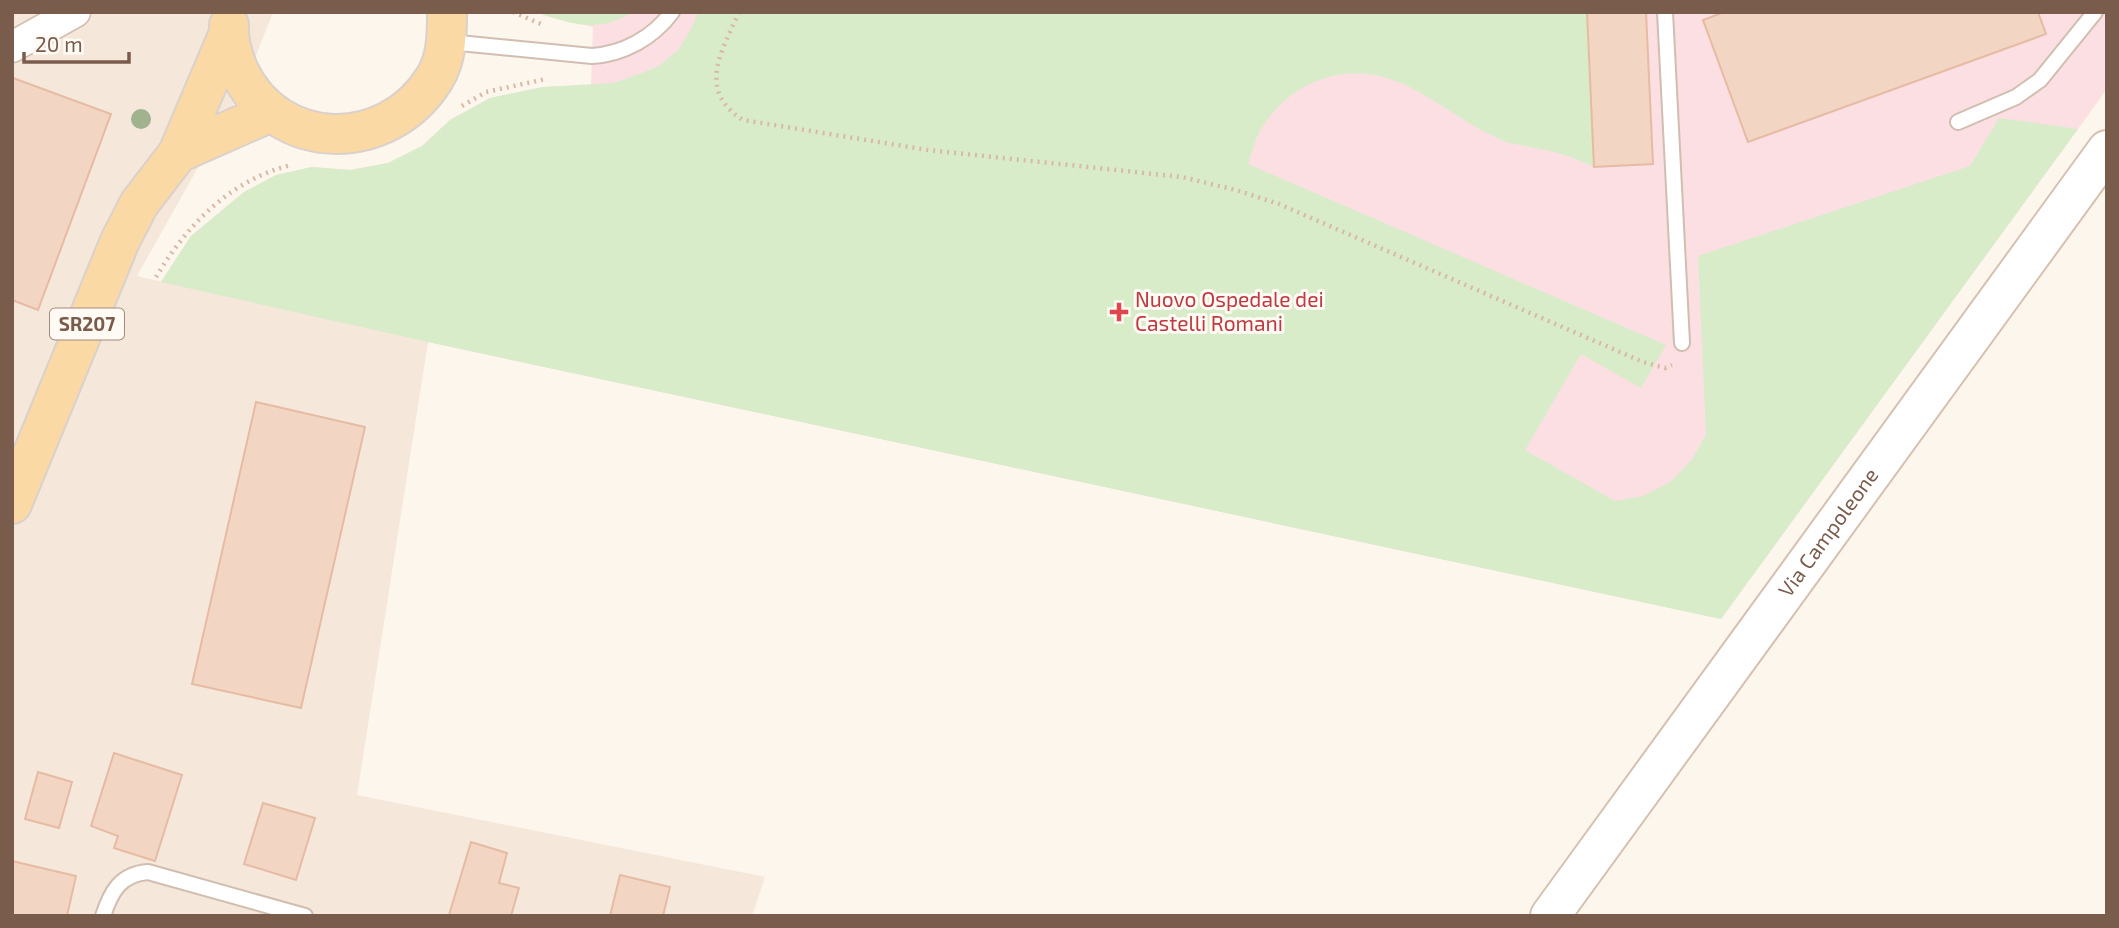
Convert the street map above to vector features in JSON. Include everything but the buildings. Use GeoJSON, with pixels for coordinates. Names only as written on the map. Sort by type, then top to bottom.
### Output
{"type":"FeatureCollection","features":[{"type":"Feature","properties":{"kind":"main road","name":"SR207"},"geometry":{"type":"LineString","coordinates":[[230,23],[234,59],[257,99],[271,112],[305,130],[342,135],[380,127],[412,107],[435,78],[447,27]]}},
{"type":"Feature","properties":{"kind":"main road","name":"SR207"},"geometry":{"type":"LineString","coordinates":[[12,504],[129,222],[151,187],[178,153],[230,23]]}},
{"type":"Feature","properties":{"kind":"main road","name":"SR207"},"geometry":{"type":"LineString","coordinates":[[178,153],[271,112]]}},
{"type":"Feature","properties":{"kind":"street"},"geometry":{"type":"LineString","coordinates":[[12,47],[75,12]]}},
{"type":"Feature","properties":{"kind":"street","name":"Via Campoleone"},"geometry":{"type":"LineString","coordinates":[[1550,916],[2107,150]]}},
{"type":"Feature","properties":{"kind":"lane"},"geometry":{"type":"LineString","coordinates":[[447,27],[592,56],[608,55],[620,52],[643,38],[666,22],[672,12]]}},
{"type":"Feature","properties":{"kind":"lane"},"geometry":{"type":"LineString","coordinates":[[1665,12],[1682,343]]}},
{"type":"Feature","properties":{"kind":"lane"},"geometry":{"type":"LineString","coordinates":[[1958,122],[2016,97],[2040,80],[2095,12]]}},
{"type":"Feature","properties":{"kind":"lane"},"geometry":{"type":"LineString","coordinates":[[103,916],[117,885],[128,876],[148,872],[305,916]]}},
{"type":"Feature","properties":{"kind":"path"},"geometry":{"type":"LineString","coordinates":[[513,12],[547,26]]}},
{"type":"Feature","properties":{"kind":"path"},"geometry":{"type":"LineString","coordinates":[[739,12],[718,60],[715,81],[721,100],[733,114],[743,120],[928,150],[1164,174],[1201,181],[1279,204],[1654,366],[1665,368],[1677,362],[1682,343]]}},
{"type":"Feature","properties":{"kind":"shaded area"},"geometry":{"type":"Polygon","coordinates":[[[12,12],[273,12],[245,84],[137,276],[428,342],[357,795],[765,877],[752,916],[12,916],[12,12]]]}},
{"type":"Feature","properties":{"kind":"shaded area","name":"Nuovo Ospedale dei Castelli Romani"},"geometry":{"type":"Polygon","coordinates":[[[535,12],[2107,12],[2107,89],[1721,619],[428,342],[161,282],[191,236],[244,192],[276,175],[312,167],[350,170],[388,163],[422,146],[450,120],[490,98],[543,87],[591,85],[593,27],[535,12]]]}},
{"type":"Feature","properties":{"kind":"green space"},"geometry":{"type":"Polygon","coordinates":[[[535,12],[633,12],[608,23],[584,25],[535,12]]]}},
{"type":"Feature","properties":{"kind":"green space","name":"Nuovo Ospedale dei Castelli Romani"},"geometry":{"type":"Polygon","coordinates":[[[698,12],[1587,12],[1594,167],[1561,154],[1503,141],[1409,87],[1379,76],[1361,73],[1327,77],[1311,83],[1283,102],[1261,129],[1248,164],[1666,345],[1641,388],[1581,354],[1525,450],[1615,501],[1643,496],[1670,482],[1691,461],[1706,435],[1698,256],[1970,166],[1999,118],[2078,129],[1721,619],[428,342],[161,282],[191,236],[244,192],[276,175],[312,167],[350,170],[388,163],[422,146],[450,120],[490,98],[543,87],[613,83],[637,75],[659,66],[678,50],[698,12]]]}},
{"type":"Feature","properties":{"kind":"place","name":"Nuovo Ospedale dei Castelli Romani"},"geometry":{"type":"Point","coordinates":[1119,312]}}]}
